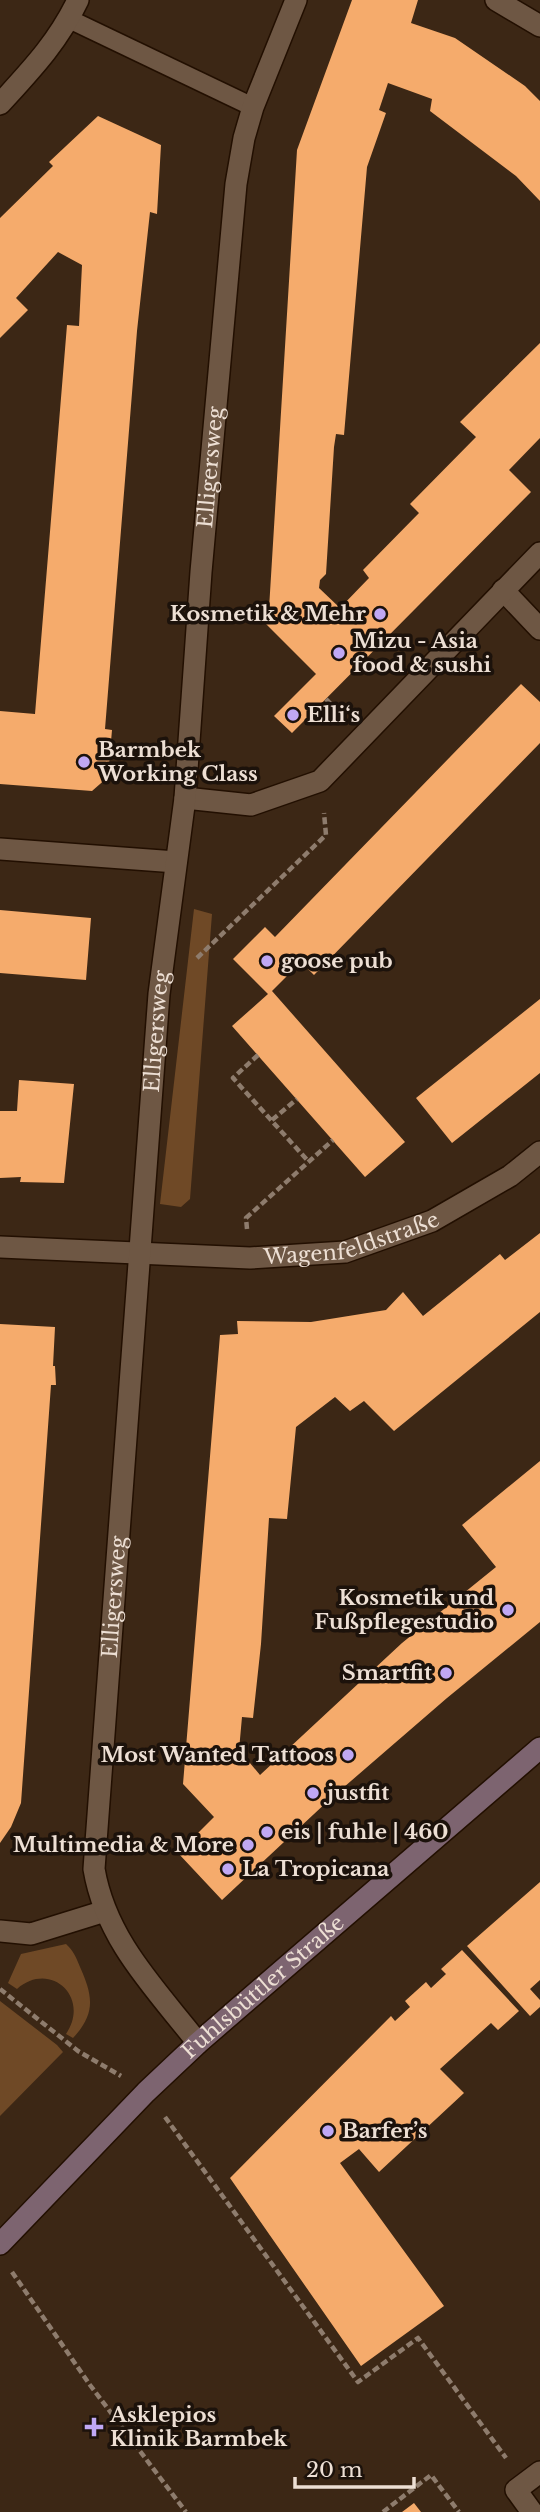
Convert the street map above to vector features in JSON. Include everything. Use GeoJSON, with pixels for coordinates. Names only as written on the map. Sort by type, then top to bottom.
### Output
{"type":"FeatureCollection","features":[{"type":"Feature","properties":{"kind":"main road","name":"Fuhlsbüttler Straße"},"geometry":{"type":"LineString","coordinates":[[0,2244],[146,2092],[198,2043],[540,1748]]}},
{"type":"Feature","properties":{"kind":"street","name":"Elligersweg"},"geometry":{"type":"LineString","coordinates":[[198,2043],[122,1945],[105,1911],[94,1869],[159,994],[185,798],[201,572],[236,184],[244,138],[254,107],[296,0]]}},
{"type":"Feature","properties":{"kind":"street"},"geometry":{"type":"LineString","coordinates":[[496,0],[540,26]]}},
{"type":"Feature","properties":{"kind":"street"},"geometry":{"type":"LineString","coordinates":[[0,104],[45,55],[74,10]]}},
{"type":"Feature","properties":{"kind":"street"},"geometry":{"type":"LineString","coordinates":[[185,798],[251,805],[320,781],[540,553]]}},
{"type":"Feature","properties":{"kind":"street"},"geometry":{"type":"LineString","coordinates":[[503,590],[540,629]]}},
{"type":"Feature","properties":{"kind":"street"},"geometry":{"type":"LineString","coordinates":[[0,849],[176,862]]}},
{"type":"Feature","properties":{"kind":"street","name":"Wagenfeldstraße"},"geometry":{"type":"LineString","coordinates":[[0,1247],[250,1258],[345,1252],[432,1221],[510,1176],[540,1152]]}},
{"type":"Feature","properties":{"kind":"street"},"geometry":{"type":"LineString","coordinates":[[0,1931],[31,1934],[105,1911]]}},
{"type":"Feature","properties":{"kind":"street"},"geometry":{"type":"LineString","coordinates":[[532,2478],[516,2490],[532,2512]]}},
{"type":"Feature","properties":{"kind":"lane"},"geometry":{"type":"LineString","coordinates":[[74,10],[254,107]]}},
{"type":"Feature","properties":{"kind":"path"},"geometry":{"type":"LineString","coordinates":[[159,994],[326,835],[320,781]]}},
{"type":"Feature","properties":{"kind":"path"},"geometry":{"type":"LineString","coordinates":[[258,1055],[233,1078],[309,1162]]}},
{"type":"Feature","properties":{"kind":"path"},"geometry":{"type":"LineString","coordinates":[[272,1120],[297,1099]]}},
{"type":"Feature","properties":{"kind":"path"},"geometry":{"type":"LineString","coordinates":[[250,1258],[246,1217],[333,1140]]}},
{"type":"Feature","properties":{"kind":"path"},"geometry":{"type":"LineString","coordinates":[[0,1989],[78,2051],[146,2092],[358,2382],[418,2338],[532,2478]]}},
{"type":"Feature","properties":{"kind":"path"},"geometry":{"type":"LineString","coordinates":[[7,2265],[90,2385],[186,2512]]}},
{"type":"Feature","properties":{"kind":"path"},"geometry":{"type":"LineString","coordinates":[[383,2512],[431,2475],[459,2512]]}},
{"type":"Feature","properties":{"kind":"shaded area"},"geometry":{"type":"Polygon","coordinates":[[[194,909],[212,914],[190,1199],[181,1207],[160,1204],[194,909]]]}},
{"type":"Feature","properties":{"kind":"shaded area"},"geometry":{"type":"Polygon","coordinates":[[[66,1944],[78,1961],[90,1996],[86,2020],[73,2038],[66,2034],[74,2007],[63,1987],[54,1981],[42,1979],[30,1981],[17,1989],[8,1983],[21,1954],[66,1944]]]}},
{"type":"Feature","properties":{"kind":"shaded area"},"geometry":{"type":"Polygon","coordinates":[[[0,2001],[63,2052],[0,2116],[0,2001]]]}},
{"type":"Feature","properties":{"kind":"building"},"geometry":{"type":"Polygon","coordinates":[[[352,0],[418,0],[411,23],[455,38],[525,86],[540,101],[540,201],[516,176],[430,111],[432,99],[388,83],[379,110],[386,113],[367,167],[344,435],[336,434],[326,574],[320,580],[319,588],[340,608],[369,578],[363,570],[419,513],[410,504],[476,437],[460,422],[540,343],[540,438],[509,470],[531,492],[292,733],[274,716],[316,674],[260,618],[269,609],[297,150],[352,0]]]}},
{"type":"Feature","properties":{"kind":"building"},"geometry":{"type":"Polygon","coordinates":[[[98,116],[161,145],[157,214],[150,212],[137,331],[105,729],[112,730],[108,777],[92,791],[0,784],[0,711],[35,714],[67,325],[79,326],[82,265],[58,252],[16,298],[28,310],[0,338],[0,218],[53,166],[49,162],[98,116]]]}},
{"type":"Feature","properties":{"kind":"building"},"geometry":{"type":"Polygon","coordinates":[[[521,684],[540,702],[540,743],[314,975],[301,962],[272,991],[405,1142],[365,1177],[232,1026],[268,994],[233,959],[265,927],[275,937],[521,684]]]}},
{"type":"Feature","properties":{"kind":"building"},"geometry":{"type":"Polygon","coordinates":[[[0,910],[91,918],[86,980],[0,973],[0,910]]]}},
{"type":"Feature","properties":{"kind":"building"},"geometry":{"type":"Polygon","coordinates":[[[540,999],[540,1073],[452,1143],[416,1098],[540,999]]]}},
{"type":"Feature","properties":{"kind":"building"},"geometry":{"type":"Polygon","coordinates":[[[19,1080],[74,1084],[64,1183],[20,1182],[21,1177],[0,1178],[0,1111],[17,1111],[19,1080]]]}},
{"type":"Feature","properties":{"kind":"building"},"geometry":{"type":"Polygon","coordinates":[[[540,1233],[540,1312],[394,1431],[364,1401],[350,1411],[335,1397],[296,1427],[287,1519],[269,1518],[253,1718],[242,1717],[239,1750],[260,1775],[402,1643],[496,1567],[462,1525],[540,1461],[540,1622],[329,1800],[222,1900],[178,1853],[214,1817],[183,1784],[220,1335],[238,1334],[237,1321],[311,1322],[386,1310],[403,1292],[423,1316],[500,1254],[505,1260],[540,1233]]]}},
{"type":"Feature","properties":{"kind":"building"},"geometry":{"type":"Polygon","coordinates":[[[0,1324],[55,1327],[53,1366],[56,1385],[51,1385],[21,1803],[11,1827],[0,1843],[0,1324]]]}},
{"type":"Feature","properties":{"kind":"building"},"geometry":{"type":"Polygon","coordinates":[[[540,1882],[540,1980],[530,1989],[540,2000],[540,2007],[530,2016],[467,1946],[540,1882]]]}},
{"type":"Feature","properties":{"kind":"building"},"geometry":{"type":"Polygon","coordinates":[[[462,1950],[519,2011],[498,2030],[491,2023],[440,2069],[464,2093],[379,2172],[359,2149],[340,2163],[444,2306],[361,2366],[230,2178],[391,2016],[395,2021],[410,2007],[405,2001],[426,1982],[431,1988],[446,1974],[441,1969],[462,1950]]]}},
{"type":"Feature","properties":{"kind":"building"},"geometry":{"type":"Polygon","coordinates":[[[414,2503],[421,2512],[402,2512],[414,2503]]]}},
{"type":"Feature","properties":{"kind":"place","name":"Kosmetik & Mehr"},"geometry":{"type":"Point","coordinates":[380,614]}},
{"type":"Feature","properties":{"kind":"place","name":"Mizu - Asia food & sushi"},"geometry":{"type":"Point","coordinates":[339,653]}},
{"type":"Feature","properties":{"kind":"place","name":"Elli‘s"},"geometry":{"type":"Point","coordinates":[293,715]}},
{"type":"Feature","properties":{"kind":"place","name":"Barmbek Working Class"},"geometry":{"type":"Point","coordinates":[84,762]}},
{"type":"Feature","properties":{"kind":"place","name":"goose pub"},"geometry":{"type":"Point","coordinates":[267,961]}},
{"type":"Feature","properties":{"kind":"place","name":"Kosmetik und Fußpflegestudio"},"geometry":{"type":"Point","coordinates":[508,1610]}},
{"type":"Feature","properties":{"kind":"place","name":"Smartfit"},"geometry":{"type":"Point","coordinates":[446,1673]}},
{"type":"Feature","properties":{"kind":"place","name":"Most Wanted Tattoos"},"geometry":{"type":"Point","coordinates":[348,1755]}},
{"type":"Feature","properties":{"kind":"place","name":"justfit"},"geometry":{"type":"Point","coordinates":[313,1793]}},
{"type":"Feature","properties":{"kind":"place","name":"eis | fuhle | 460"},"geometry":{"type":"Point","coordinates":[267,1832]}},
{"type":"Feature","properties":{"kind":"place","name":"Multimedia & More"},"geometry":{"type":"Point","coordinates":[248,1845]}},
{"type":"Feature","properties":{"kind":"place","name":"La Tropicana"},"geometry":{"type":"Point","coordinates":[228,1869]}},
{"type":"Feature","properties":{"kind":"place","name":"Barfer’s"},"geometry":{"type":"Point","coordinates":[328,2131]}},
{"type":"Feature","properties":{"kind":"place","name":"Asklepios Klinik Barmbek"},"geometry":{"type":"Point","coordinates":[94,2427]}}]}
